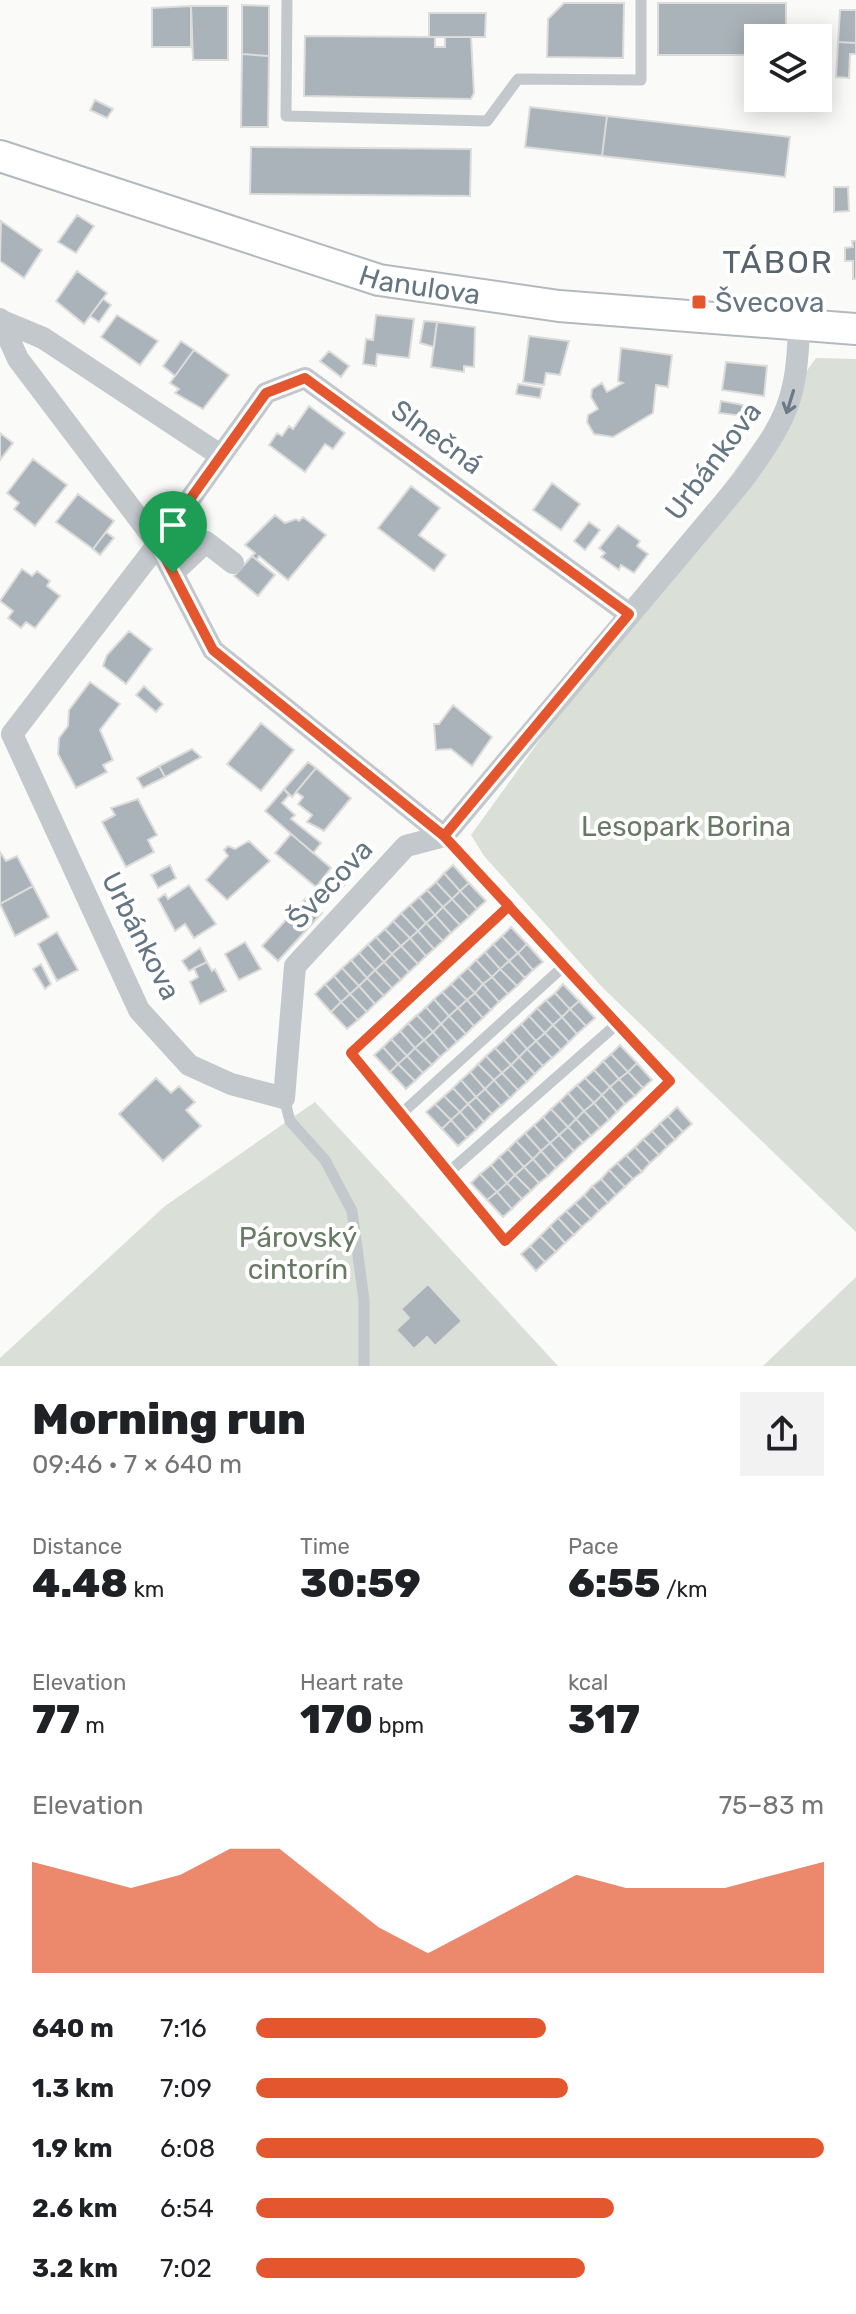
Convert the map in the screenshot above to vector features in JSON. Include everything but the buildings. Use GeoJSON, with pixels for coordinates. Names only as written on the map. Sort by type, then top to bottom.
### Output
{"type":"FeatureCollection","features":[{"type":"Feature","properties":{"kind":"street","name":"Hanulova"},"geometry":{"type":"LineString","coordinates":[[0,156],[379,280],[559,306],[856,329]]}},
{"type":"Feature","properties":{"kind":"street"},"geometry":{"type":"LineString","coordinates":[[1,320],[43,338],[220,455]]}},
{"type":"Feature","properties":{"kind":"street"},"geometry":{"type":"LineString","coordinates":[[1,320],[18,359],[158,544],[213,650],[444,836],[629,614]]}},
{"type":"Feature","properties":{"kind":"street","name":"Urbánkova"},"geometry":{"type":"LineString","coordinates":[[629,614],[743,480],[783,422],[795,386],[799,325]]}},
{"type":"Feature","properties":{"kind":"street","name":"Slnečná"},"geometry":{"type":"LineString","coordinates":[[6,734],[158,544],[266,393],[305,378],[629,614]]}},
{"type":"Feature","properties":{"kind":"street"},"geometry":{"type":"LineString","coordinates":[[173,573],[206,542],[233,563]]}},
{"type":"Feature","properties":{"kind":"street","name":"Urbánkova"},"geometry":{"type":"LineString","coordinates":[[6,734],[139,1010],[189,1065],[231,1084],[284,1098]]}},
{"type":"Feature","properties":{"kind":"street","name":"Švecova"},"geometry":{"type":"LineString","coordinates":[[284,1098],[295,966],[406,846],[444,836]]}},
{"type":"Feature","properties":{"kind":"lane"},"geometry":{"type":"LineString","coordinates":[[287,0],[286,116],[487,121],[518,79],[641,80],[641,0]]}},
{"type":"Feature","properties":{"kind":"lane"},"geometry":{"type":"LineString","coordinates":[[444,836],[509,906],[670,1081],[505,1241],[351,1053],[509,906]]}},
{"type":"Feature","properties":{"kind":"lane"},"geometry":{"type":"LineString","coordinates":[[401,1114],[564,966]]}},
{"type":"Feature","properties":{"kind":"lane"},"geometry":{"type":"LineString","coordinates":[[449,1172],[617,1024]]}},
{"type":"Feature","properties":{"kind":"lane"},"geometry":{"type":"LineString","coordinates":[[284,1098],[290,1121],[325,1160],[352,1211],[364,1300],[364,1366]]}},
{"type":"Feature","properties":{"kind":"green space","name":"Lesopark Borina"},"geometry":{"type":"Polygon","coordinates":[[[816,358],[856,359],[856,1232],[602,987],[484,856],[471,835],[816,358]]]}},
{"type":"Feature","properties":{"kind":"green space","name":"Párovský cintorín"},"geometry":{"type":"Polygon","coordinates":[[[315,1102],[558,1366],[0,1366],[0,1358],[165,1206],[315,1102]]]}},
{"type":"Feature","properties":{"kind":"green space"},"geometry":{"type":"Polygon","coordinates":[[[856,1277],[856,1366],[763,1366],[856,1277]]]}},
{"type":"Feature","properties":{"kind":"place","name":"Švecova"},"geometry":{"type":"Point","coordinates":[699,302]}},
{"type":"Feature","properties":{"kind":"district","name":"TÁBOR"},"geometry":{"type":"Point","coordinates":[778,262]}},
{"type":"Feature","properties":{"kind":"route"},"geometry":{"type":"LineString","coordinates":[[173,573],[158,544],[266,393],[305,378],[629,614],[444,836],[509,906],[670,1081],[505,1241],[351,1053],[509,906],[444,836],[213,650],[173,573]]}}]}
